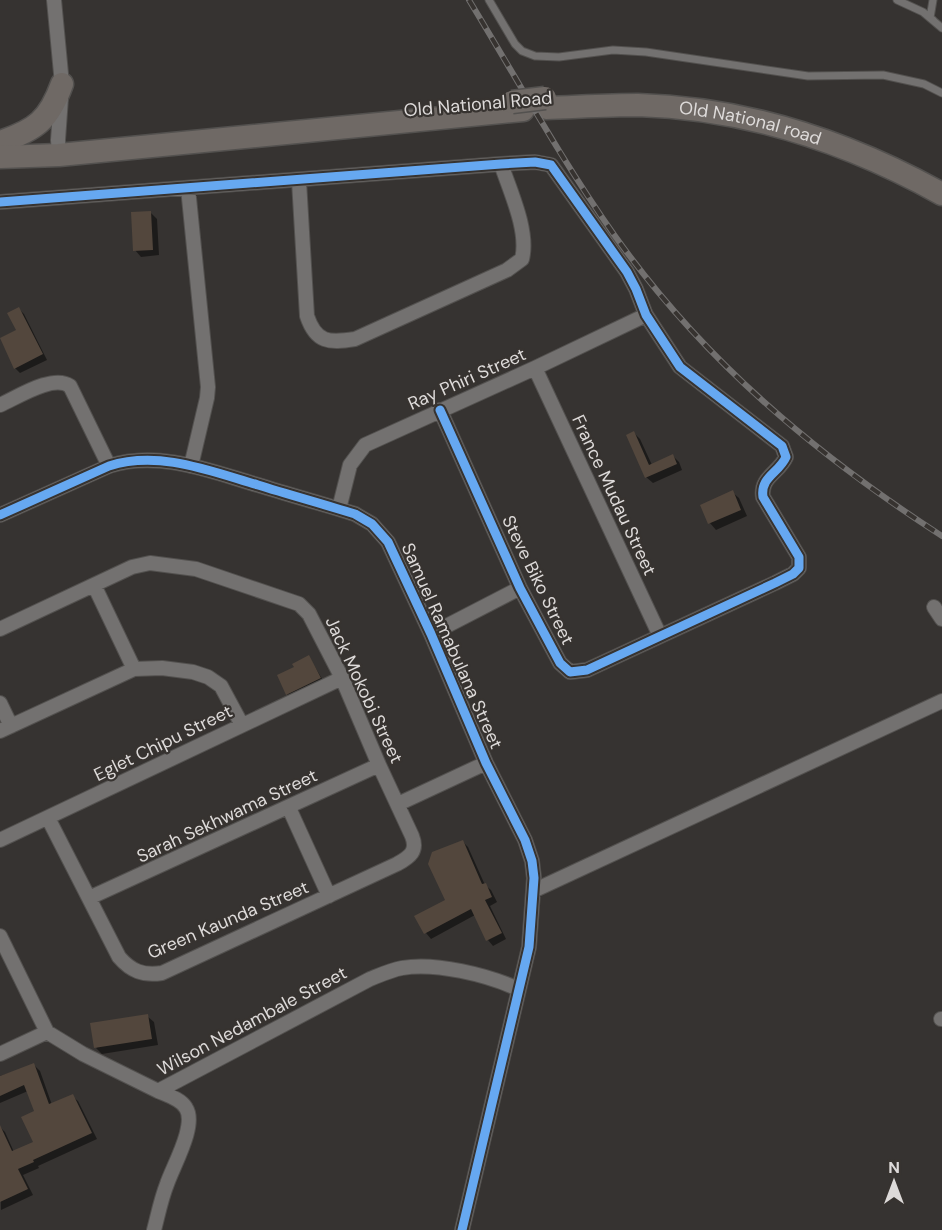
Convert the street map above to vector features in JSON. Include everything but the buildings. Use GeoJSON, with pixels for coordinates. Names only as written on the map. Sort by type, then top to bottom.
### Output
{"type":"FeatureCollection","features":[{"type":"Feature","properties":{"kind":"main road"},"geometry":{"type":"LineString","coordinates":[[0,143],[32,129],[42,121],[52,109],[62,84]]}},
{"type":"Feature","properties":{"kind":"main road","name":"Old National Road"},"geometry":{"type":"LineString","coordinates":[[0,157],[58,147],[627,96],[685,99],[748,107],[812,123],[885,150],[942,179]]}},
{"type":"Feature","properties":{"kind":"main road","name":"Old National road"},"geometry":{"type":"LineString","coordinates":[[546,103],[684,108],[783,127],[879,161],[942,194]]}},
{"type":"Feature","properties":{"kind":"main road","name":"Old National Road"},"geometry":{"type":"LineString","coordinates":[[0,143],[58,147]]}},
{"type":"Feature","properties":{"kind":"street"},"geometry":{"type":"LineString","coordinates":[[54,0],[62,84],[58,147]]}},
{"type":"Feature","properties":{"kind":"street"},"geometry":{"type":"LineString","coordinates":[[0,202],[501,164],[536,162],[552,165],[627,272],[646,315],[680,368],[782,446],[786,457],[784,462],[767,478],[762,490],[763,497],[800,557],[798,570],[660,636]]}},
{"type":"Feature","properties":{"kind":"street"},"geometry":{"type":"LineString","coordinates":[[299,181],[307,316],[311,329],[319,338],[336,342],[355,339],[507,270],[522,259],[523,233],[501,164]]}},
{"type":"Feature","properties":{"kind":"street"},"geometry":{"type":"LineString","coordinates":[[188,188],[208,387],[191,465]]}},
{"type":"Feature","properties":{"kind":"street","name":"Ray Phiri Street"},"geometry":{"type":"LineString","coordinates":[[339,509],[350,465],[365,445],[535,369],[646,315]]}},
{"type":"Feature","properties":{"kind":"street","name":"France Mudau Street"},"geometry":{"type":"LineString","coordinates":[[535,369],[660,636]]}},
{"type":"Feature","properties":{"kind":"street"},"geometry":{"type":"LineString","coordinates":[[0,405],[52,382],[66,383],[70,386],[109,466]]}},
{"type":"Feature","properties":{"kind":"street","name":"Steve Biko Street"},"geometry":{"type":"LineString","coordinates":[[440,410],[520,588],[560,663],[570,672],[587,670],[660,636]]}},
{"type":"Feature","properties":{"kind":"street","name":"Samuel Ramabulana Street"},"geometry":{"type":"LineString","coordinates":[[0,515],[109,466],[126,460],[140,460],[191,465],[339,509],[365,519],[380,531],[388,542],[431,634],[486,763],[525,840],[532,861],[533,891],[529,947],[462,1230]]}},
{"type":"Feature","properties":{"kind":"street","name":"Jack Mokobi Street"},"geometry":{"type":"LineString","coordinates":[[0,629],[132,567],[150,563],[196,568],[299,604],[309,614],[342,678],[379,765],[399,804]]}},
{"type":"Feature","properties":{"kind":"street"},"geometry":{"type":"LineString","coordinates":[[94,585],[134,669]]}},
{"type":"Feature","properties":{"kind":"street"},"geometry":{"type":"LineString","coordinates":[[431,634],[520,588]]}},
{"type":"Feature","properties":{"kind":"street"},"geometry":{"type":"LineString","coordinates":[[0,703],[6,729],[134,669],[162,668],[193,672],[208,677],[221,686],[242,725]]}},
{"type":"Feature","properties":{"kind":"street","name":"Eglet Chipu Street"},"geometry":{"type":"LineString","coordinates":[[0,840],[342,678]]}},
{"type":"Feature","properties":{"kind":"street"},"geometry":{"type":"LineString","coordinates":[[533,891],[942,701]]}},
{"type":"Feature","properties":{"kind":"street"},"geometry":{"type":"LineString","coordinates":[[399,804],[486,763]]}},
{"type":"Feature","properties":{"kind":"street","name":"Sarah Sekhwama Street"},"geometry":{"type":"LineString","coordinates":[[90,898],[379,765]]}},
{"type":"Feature","properties":{"kind":"street","name":"Green Kaunda Street"},"geometry":{"type":"LineString","coordinates":[[48,818],[118,957],[127,967],[150,975],[162,973],[397,864],[413,853],[414,842],[399,804]]}},
{"type":"Feature","properties":{"kind":"street"},"geometry":{"type":"LineString","coordinates":[[289,808],[329,896]]}},
{"type":"Feature","properties":{"kind":"street"},"geometry":{"type":"LineString","coordinates":[[0,1054],[47,1032],[1,940]]}},
{"type":"Feature","properties":{"kind":"street","name":"Wilson Nedambale Street"},"geometry":{"type":"LineString","coordinates":[[47,1032],[83,1054],[158,1091],[370,979],[402,968],[430,967],[472,974],[491,978],[518,989]]}},
{"type":"Feature","properties":{"kind":"street"},"geometry":{"type":"LineString","coordinates":[[154,1230],[166,1185],[180,1153],[189,1117],[182,1103],[158,1091]]}},
{"type":"Feature","properties":{"kind":"lane"},"geometry":{"type":"LineString","coordinates":[[489,0],[515,44],[522,51],[535,56],[559,57],[613,50],[646,52],[808,76],[883,75],[924,84],[942,93]]}},
{"type":"Feature","properties":{"kind":"lane"},"geometry":{"type":"LineString","coordinates":[[897,0],[923,12],[940,26]]}},
{"type":"Feature","properties":{"kind":"lane"},"geometry":{"type":"LineString","coordinates":[[933,0],[930,18],[940,26]]}},
{"type":"Feature","properties":{"kind":"railway"},"geometry":{"type":"LineString","coordinates":[[469,0],[595,208],[649,281],[685,324],[764,402],[806,438],[895,505],[942,536]]}},
{"type":"Feature","properties":{"kind":"cycle path"},"geometry":{"type":"LineString","coordinates":[[0,202],[501,164],[535,162],[551,165],[627,272],[646,315],[680,367],[782,446],[786,457],[764,485],[763,497],[799,557],[799,568],[793,574],[775,583],[587,670],[570,672],[560,663],[520,588],[440,410]]}},
{"type":"Feature","properties":{"kind":"cycle path"},"geometry":{"type":"LineString","coordinates":[[0,515],[109,466],[147,460],[165,461],[203,469],[355,514],[372,524],[388,542],[431,634],[486,763],[525,840],[532,861],[534,878],[529,947],[462,1230]]}}]}
